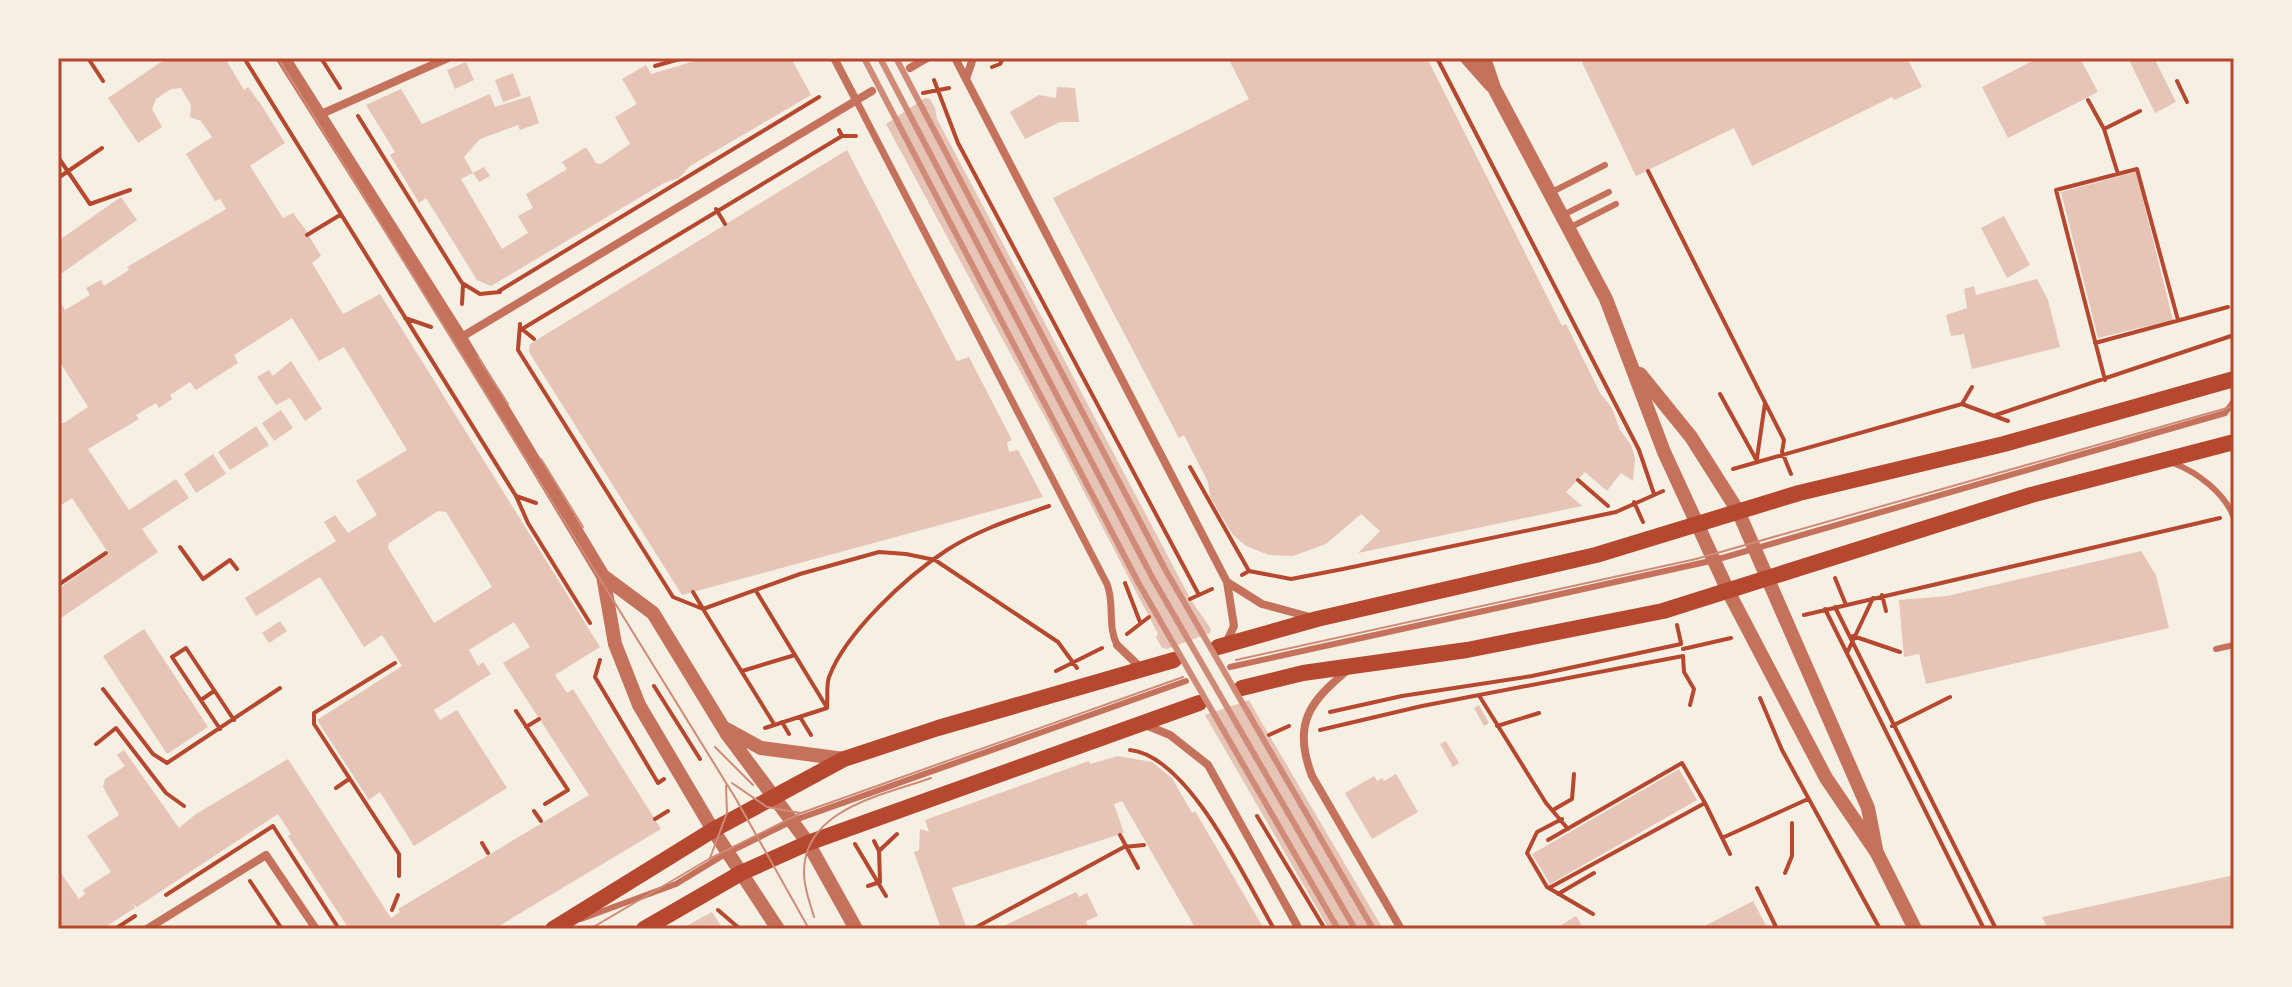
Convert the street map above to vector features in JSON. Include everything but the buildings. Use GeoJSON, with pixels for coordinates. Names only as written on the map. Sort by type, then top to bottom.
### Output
{"type":"FeatureCollection","features":[{"type":"Feature","properties":{"kind":"main road"},"geometry":{"type":"LineString","coordinates":[[1221,646],[1317,619],[1494,581],[1616,550],[1738,511],[2004,444],[2234,379]]}},
{"type":"Feature","properties":{"kind":"main road"},"geometry":{"type":"LineString","coordinates":[[1242,688],[1274,679],[1467,650],[1663,611],[1729,593],[2031,495],[2234,442]]}},
{"type":"Feature","properties":{"kind":"main road"},"geometry":{"type":"LineString","coordinates":[[554,929],[713,830],[844,759],[966,719],[1174,660]]}},
{"type":"Feature","properties":{"kind":"main road"},"geometry":{"type":"LineString","coordinates":[[644,929],[741,873],[808,843],[1199,703]]}},
{"type":"Feature","properties":{"kind":"street"},"geometry":{"type":"LineString","coordinates":[[283,58],[460,338],[603,576],[622,670],[713,830],[778,929]]}},
{"type":"Feature","properties":{"kind":"street"},"geometry":{"type":"LineString","coordinates":[[319,115],[448,58]]}},
{"type":"Feature","properties":{"kind":"street"},"geometry":{"type":"LineString","coordinates":[[834,58],[1107,584],[1112,596],[1111,627],[1117,645],[1143,669]]}},
{"type":"Feature","properties":{"kind":"street"},"geometry":{"type":"LineString","coordinates":[[910,68],[927,58]]}},
{"type":"Feature","properties":{"kind":"street"},"geometry":{"type":"LineString","coordinates":[[955,58],[1227,582],[1234,626],[1221,646]]}},
{"type":"Feature","properties":{"kind":"street"},"geometry":{"type":"LineString","coordinates":[[966,80],[973,58]]}},
{"type":"Feature","properties":{"kind":"street"},"geometry":{"type":"LineString","coordinates":[[1467,58],[1494,88]]}},
{"type":"Feature","properties":{"kind":"street"},"geometry":{"type":"LineString","coordinates":[[1484,58],[1494,88],[1606,299],[1664,452],[1729,593],[1839,801],[1877,853],[1915,929]]}},
{"type":"Feature","properties":{"kind":"street"},"geometry":{"type":"LineString","coordinates":[[460,338],[872,91]]}},
{"type":"Feature","properties":{"kind":"street"},"geometry":{"type":"LineString","coordinates":[[1632,364],[1691,437],[1738,511],[1868,808],[1877,853]]}},
{"type":"Feature","properties":{"kind":"street"},"geometry":{"type":"LineString","coordinates":[[603,576],[653,613],[723,727],[808,843],[856,929]]}},
{"type":"Feature","properties":{"kind":"street"},"geometry":{"type":"LineString","coordinates":[[1227,582],[1262,604],[1317,619]]}},
{"type":"Feature","properties":{"kind":"street"},"geometry":{"type":"LineString","coordinates":[[1351,667],[1309,711],[1303,726],[1302,748],[1312,776],[1401,929]]}},
{"type":"Feature","properties":{"kind":"street"},"geometry":{"type":"LineString","coordinates":[[1142,724],[1170,735],[1208,765],[1299,929]]}},
{"type":"Feature","properties":{"kind":"street"},"geometry":{"type":"LineString","coordinates":[[723,727],[761,748],[844,759]]}},
{"type":"Feature","properties":{"kind":"street"},"geometry":{"type":"LineString","coordinates":[[147,929],[266,855],[316,929]]}},
{"type":"Feature","properties":{"kind":"lane"},"geometry":{"type":"LineString","coordinates":[[1551,193],[1605,165]]}},
{"type":"Feature","properties":{"kind":"lane"},"geometry":{"type":"LineString","coordinates":[[1566,221],[1609,192]]}},
{"type":"Feature","properties":{"kind":"lane"},"geometry":{"type":"LineString","coordinates":[[1566,221],[1616,204]]}},
{"type":"Feature","properties":{"kind":"lane"},"geometry":{"type":"LineString","coordinates":[[1230,667],[1755,550],[2225,413],[2234,401]]}},
{"type":"Feature","properties":{"kind":"lane"},"geometry":{"type":"LineString","coordinates":[[2164,460],[2196,475],[2215,490],[2234,514]]}},
{"type":"Feature","properties":{"kind":"lane"},"geometry":{"type":"LineString","coordinates":[[2216,649],[2234,645]]}},
{"type":"Feature","properties":{"kind":"lane"},"geometry":{"type":"LineString","coordinates":[[554,929],[676,884],[727,853],[792,821],[1186,681]]}},
{"type":"Feature","properties":{"kind":"path"},"geometry":{"type":"LineString","coordinates":[[88,58],[103,81]]}},
{"type":"Feature","properties":{"kind":"path"},"geometry":{"type":"LineString","coordinates":[[244,58],[516,496],[528,523],[593,628]]}},
{"type":"Feature","properties":{"kind":"path"},"geometry":{"type":"LineString","coordinates":[[321,58],[341,90]]}},
{"type":"Feature","properties":{"kind":"path"},"geometry":{"type":"LineString","coordinates":[[655,66],[683,58]]}},
{"type":"Feature","properties":{"kind":"path"},"geometry":{"type":"LineString","coordinates":[[992,67],[1000,64],[1003,58]]}},
{"type":"Feature","properties":{"kind":"path"},"geometry":{"type":"LineString","coordinates":[[1190,467],[1249,571],[1280,579],[1616,512],[1657,493],[1639,450],[1437,58]]}},
{"type":"Feature","properties":{"kind":"path"},"geometry":{"type":"LineString","coordinates":[[934,80],[958,143],[1199,595]]}},
{"type":"Feature","properties":{"kind":"path"},"geometry":{"type":"LineString","coordinates":[[2177,81],[2187,102]]}},
{"type":"Feature","properties":{"kind":"path"},"geometry":{"type":"LineString","coordinates":[[923,93],[929,89],[939,91],[949,88]]}},
{"type":"Feature","properties":{"kind":"path"},"geometry":{"type":"LineString","coordinates":[[354,110],[462,283],[480,294],[500,293],[819,97]]}},
{"type":"Feature","properties":{"kind":"path"},"geometry":{"type":"LineString","coordinates":[[2088,100],[2104,129],[2118,174]]}},
{"type":"Feature","properties":{"kind":"path"},"geometry":{"type":"LineString","coordinates":[[2104,129],[2140,111]]}},
{"type":"Feature","properties":{"kind":"path"},"geometry":{"type":"LineString","coordinates":[[521,326],[842,136]]}},
{"type":"Feature","properties":{"kind":"path"},"geometry":{"type":"LineString","coordinates":[[58,178],[102,148]]}},
{"type":"Feature","properties":{"kind":"path"},"geometry":{"type":"LineString","coordinates":[[58,157],[90,204],[130,190]]}},
{"type":"Feature","properties":{"kind":"path"},"geometry":{"type":"LineString","coordinates":[[2105,380],[2056,190],[2137,169],[2178,320]]}},
{"type":"Feature","properties":{"kind":"path"},"geometry":{"type":"LineString","coordinates":[[1648,171],[1784,440],[1782,452],[1793,479]]}},
{"type":"Feature","properties":{"kind":"path"},"geometry":{"type":"LineString","coordinates":[[716,209],[725,224]]}},
{"type":"Feature","properties":{"kind":"path"},"geometry":{"type":"LineString","coordinates":[[307,235],[340,215]]}},
{"type":"Feature","properties":{"kind":"path"},"geometry":{"type":"LineString","coordinates":[[2094,343],[2228,307]]}},
{"type":"Feature","properties":{"kind":"path"},"geometry":{"type":"LineString","coordinates":[[521,326],[534,339]]}},
{"type":"Feature","properties":{"kind":"path"},"geometry":{"type":"LineString","coordinates":[[521,326],[518,350],[673,597],[703,609],[800,574],[879,552],[935,560],[1058,642],[1074,665]]}},
{"type":"Feature","properties":{"kind":"path"},"geometry":{"type":"LineString","coordinates":[[1728,470],[1782,452],[1962,404],[1994,416],[2234,335]]}},
{"type":"Feature","properties":{"kind":"path"},"geometry":{"type":"LineString","coordinates":[[512,354],[518,350]]}},
{"type":"Feature","properties":{"kind":"path"},"geometry":{"type":"LineString","coordinates":[[1962,404],[1972,387]]}},
{"type":"Feature","properties":{"kind":"path"},"geometry":{"type":"LineString","coordinates":[[1720,394],[1757,461]]}},
{"type":"Feature","properties":{"kind":"path"},"geometry":{"type":"LineString","coordinates":[[1757,461],[1765,401]]}},
{"type":"Feature","properties":{"kind":"path"},"geometry":{"type":"LineString","coordinates":[[1578,480],[1608,506]]}},
{"type":"Feature","properties":{"kind":"path"},"geometry":{"type":"LineString","coordinates":[[827,708],[828,679],[842,654],[891,596],[935,560],[998,524],[1047,506]]}},
{"type":"Feature","properties":{"kind":"path"},"geometry":{"type":"LineString","coordinates":[[1806,614],[2219,518]]}},
{"type":"Feature","properties":{"kind":"path"},"geometry":{"type":"LineString","coordinates":[[180,547],[203,579],[230,560],[237,569]]}},
{"type":"Feature","properties":{"kind":"path"},"geometry":{"type":"LineString","coordinates":[[58,585],[106,553]]}},
{"type":"Feature","properties":{"kind":"path"},"geometry":{"type":"LineString","coordinates":[[1190,599],[1211,589]]}},
{"type":"Feature","properties":{"kind":"path"},"geometry":{"type":"LineString","coordinates":[[756,591],[827,708]]}},
{"type":"Feature","properties":{"kind":"path"},"geometry":{"type":"LineString","coordinates":[[693,592],[774,724]]}},
{"type":"Feature","properties":{"kind":"path"},"geometry":{"type":"LineString","coordinates":[[1882,595],[1886,611]]}},
{"type":"Feature","properties":{"kind":"path"},"geometry":{"type":"LineString","coordinates":[[1847,653],[1873,598]]}},
{"type":"Feature","properties":{"kind":"path"},"geometry":{"type":"LineString","coordinates":[[1835,607],[1996,929]]}},
{"type":"Feature","properties":{"kind":"path"},"geometry":{"type":"LineString","coordinates":[[1825,609],[1984,929]]}},
{"type":"Feature","properties":{"kind":"path"},"geometry":{"type":"LineString","coordinates":[[1126,635],[1149,617]]}},
{"type":"Feature","properties":{"kind":"path"},"geometry":{"type":"LineString","coordinates":[[1690,705],[1694,689],[1684,672],[1683,649],[1737,636]]}},
{"type":"Feature","properties":{"kind":"path"},"geometry":{"type":"LineString","coordinates":[[1730,638],[1737,652]]}},
{"type":"Feature","properties":{"kind":"path"},"geometry":{"type":"LineString","coordinates":[[1853,639],[1900,652]]}},
{"type":"Feature","properties":{"kind":"path"},"geometry":{"type":"LineString","coordinates":[[1318,715],[1402,696],[1532,676],[1681,644]]}},
{"type":"Feature","properties":{"kind":"path"},"geometry":{"type":"LineString","coordinates":[[1081,659],[1104,647]]}},
{"type":"Feature","properties":{"kind":"path"},"geometry":{"type":"LineString","coordinates":[[221,729],[172,657],[186,648],[234,720]]}},
{"type":"Feature","properties":{"kind":"path"},"geometry":{"type":"LineString","coordinates":[[602,654],[595,677],[658,783]]}},
{"type":"Feature","properties":{"kind":"path"},"geometry":{"type":"LineString","coordinates":[[742,671],[795,655]]}},
{"type":"Feature","properties":{"kind":"path"},"geometry":{"type":"LineString","coordinates":[[1314,732],[1422,706],[1683,656]]}},
{"type":"Feature","properties":{"kind":"path"},"geometry":{"type":"LineString","coordinates":[[395,663],[314,713],[314,724],[399,854],[399,876]]}},
{"type":"Feature","properties":{"kind":"path"},"geometry":{"type":"LineString","coordinates":[[103,689],[153,754],[167,763],[280,688]]}},
{"type":"Feature","properties":{"kind":"path"},"geometry":{"type":"LineString","coordinates":[[201,700],[214,691]]}},
{"type":"Feature","properties":{"kind":"path"},"geometry":{"type":"LineString","coordinates":[[1758,692],[1808,799],[1880,929]]}},
{"type":"Feature","properties":{"kind":"path"},"geometry":{"type":"LineString","coordinates":[[1480,697],[1568,829]]}},
{"type":"Feature","properties":{"kind":"path"},"geometry":{"type":"LineString","coordinates":[[1892,726],[1950,697]]}},
{"type":"Feature","properties":{"kind":"path"},"geometry":{"type":"LineString","coordinates":[[757,731],[827,708]]}},
{"type":"Feature","properties":{"kind":"path"},"geometry":{"type":"LineString","coordinates":[[516,711],[568,790],[545,804]]}},
{"type":"Feature","properties":{"kind":"path"},"geometry":{"type":"LineString","coordinates":[[1497,726],[1539,713]]}},
{"type":"Feature","properties":{"kind":"path"},"geometry":{"type":"LineString","coordinates":[[800,717],[812,738]]}},
{"type":"Feature","properties":{"kind":"path"},"geometry":{"type":"LineString","coordinates":[[526,727],[539,719]]}},
{"type":"Feature","properties":{"kind":"path"},"geometry":{"type":"LineString","coordinates":[[96,744],[116,728],[184,806]]}},
{"type":"Feature","properties":{"kind":"path"},"geometry":{"type":"LineString","coordinates":[[1269,735],[1286,729]]}},
{"type":"Feature","properties":{"kind":"path"},"geometry":{"type":"LineString","coordinates":[[1127,751],[1141,752],[1159,759],[1193,794],[1274,929]]}},
{"type":"Feature","properties":{"kind":"path"},"geometry":{"type":"LineString","coordinates":[[1548,840],[1682,763],[1730,854]]}},
{"type":"Feature","properties":{"kind":"path"},"geometry":{"type":"LineString","coordinates":[[1553,810],[1572,799],[1574,774]]}},
{"type":"Feature","properties":{"kind":"path"},"geometry":{"type":"LineString","coordinates":[[336,788],[349,779]]}},
{"type":"Feature","properties":{"kind":"path"},"geometry":{"type":"LineString","coordinates":[[1193,794],[1199,787]]}},
{"type":"Feature","properties":{"kind":"path"},"geometry":{"type":"LineString","coordinates":[[1722,838],[1808,799]]}},
{"type":"Feature","properties":{"kind":"path"},"geometry":{"type":"LineString","coordinates":[[1549,888],[1705,803]]}},
{"type":"Feature","properties":{"kind":"path"},"geometry":{"type":"LineString","coordinates":[[1197,813],[1203,809]]}},
{"type":"Feature","properties":{"kind":"path"},"geometry":{"type":"LineString","coordinates":[[1253,809],[1325,929]]}},
{"type":"Feature","properties":{"kind":"path"},"geometry":{"type":"LineString","coordinates":[[534,811],[541,821]]}},
{"type":"Feature","properties":{"kind":"path"},"geometry":{"type":"LineString","coordinates":[[655,819],[668,811]]}},
{"type":"Feature","properties":{"kind":"path"},"geometry":{"type":"LineString","coordinates":[[1562,819],[1537,832],[1527,853],[1549,888],[1593,914]]}},
{"type":"Feature","properties":{"kind":"path"},"geometry":{"type":"LineString","coordinates":[[1785,873],[1792,856],[1792,823]]}},
{"type":"Feature","properties":{"kind":"path"},"geometry":{"type":"LineString","coordinates":[[164,897],[273,826],[339,929]]}},
{"type":"Feature","properties":{"kind":"path"},"geometry":{"type":"LineString","coordinates":[[879,851],[902,830]]}},
{"type":"Feature","properties":{"kind":"path"},"geometry":{"type":"LineString","coordinates":[[1120,835],[1138,868]]}},
{"type":"Feature","properties":{"kind":"path"},"geometry":{"type":"LineString","coordinates":[[874,840],[879,851],[880,882]]}},
{"type":"Feature","properties":{"kind":"path"},"geometry":{"type":"LineString","coordinates":[[482,843],[488,853]]}},
{"type":"Feature","properties":{"kind":"path"},"geometry":{"type":"LineString","coordinates":[[973,929],[1124,847],[1144,845]]}},
{"type":"Feature","properties":{"kind":"path"},"geometry":{"type":"LineString","coordinates":[[864,859],[886,896]]}},
{"type":"Feature","properties":{"kind":"path"},"geometry":{"type":"LineString","coordinates":[[243,868],[282,929]]}},
{"type":"Feature","properties":{"kind":"path"},"geometry":{"type":"LineString","coordinates":[[1558,894],[1594,873]]}},
{"type":"Feature","properties":{"kind":"path"},"geometry":{"type":"LineString","coordinates":[[868,886],[880,882]]}},
{"type":"Feature","properties":{"kind":"path"},"geometry":{"type":"LineString","coordinates":[[1757,888],[1777,929]]}},
{"type":"Feature","properties":{"kind":"path"},"geometry":{"type":"LineString","coordinates":[[392,910],[398,895]]}},
{"type":"Feature","properties":{"kind":"path"},"geometry":{"type":"LineString","coordinates":[[714,905],[722,917],[740,929]]}},
{"type":"Feature","properties":{"kind":"path"},"geometry":{"type":"LineString","coordinates":[[115,929],[144,910]]}},
{"type":"Feature","properties":{"kind":"path"},"geometry":{"type":"LineString","coordinates":[[1762,916],[1769,912]]}},
{"type":"Feature","properties":{"kind":"path"},"geometry":{"type":"LineString","coordinates":[[716,919],[722,917]]}},
{"type":"Feature","properties":{"kind":"tram line"},"geometry":{"type":"LineString","coordinates":[[278,58],[736,799],[809,929]]}},
{"type":"Feature","properties":{"kind":"tram line"},"geometry":{"type":"LineString","coordinates":[[478,357],[508,404]]}},
{"type":"Feature","properties":{"kind":"tram line"},"geometry":{"type":"LineString","coordinates":[[1236,660],[1696,559],[2234,406]]}},
{"type":"Feature","properties":{"kind":"tram line"},"geometry":{"type":"LineString","coordinates":[[541,459],[583,527]]}},
{"type":"Feature","properties":{"kind":"tram line"},"geometry":{"type":"LineString","coordinates":[[590,929],[709,859],[801,813],[1183,677]]}},
{"type":"Feature","properties":{"kind":"tram line"},"geometry":{"type":"LineString","coordinates":[[715,747],[753,785]]}},
{"type":"Feature","properties":{"kind":"tram line"},"geometry":{"type":"LineString","coordinates":[[814,917],[804,874],[807,852],[816,834],[849,808],[931,778]]}},
{"type":"Feature","properties":{"kind":"tram line"},"geometry":{"type":"LineString","coordinates":[[732,783],[767,807],[800,813]]}},
{"type":"Feature","properties":{"kind":"tram line"},"geometry":{"type":"LineString","coordinates":[[710,858],[727,813],[726,786]]}},
{"type":"Feature","properties":{"kind":"railway"},"geometry":{"type":"LineString","coordinates":[[864,58],[1139,584],[1338,929]]}},
{"type":"Feature","properties":{"kind":"railway"},"geometry":{"type":"LineString","coordinates":[[880,58],[1152,577],[1355,929]]}},
{"type":"Feature","properties":{"kind":"railway"},"geometry":{"type":"LineString","coordinates":[[896,58],[1165,569],[1373,929]]}}]}
